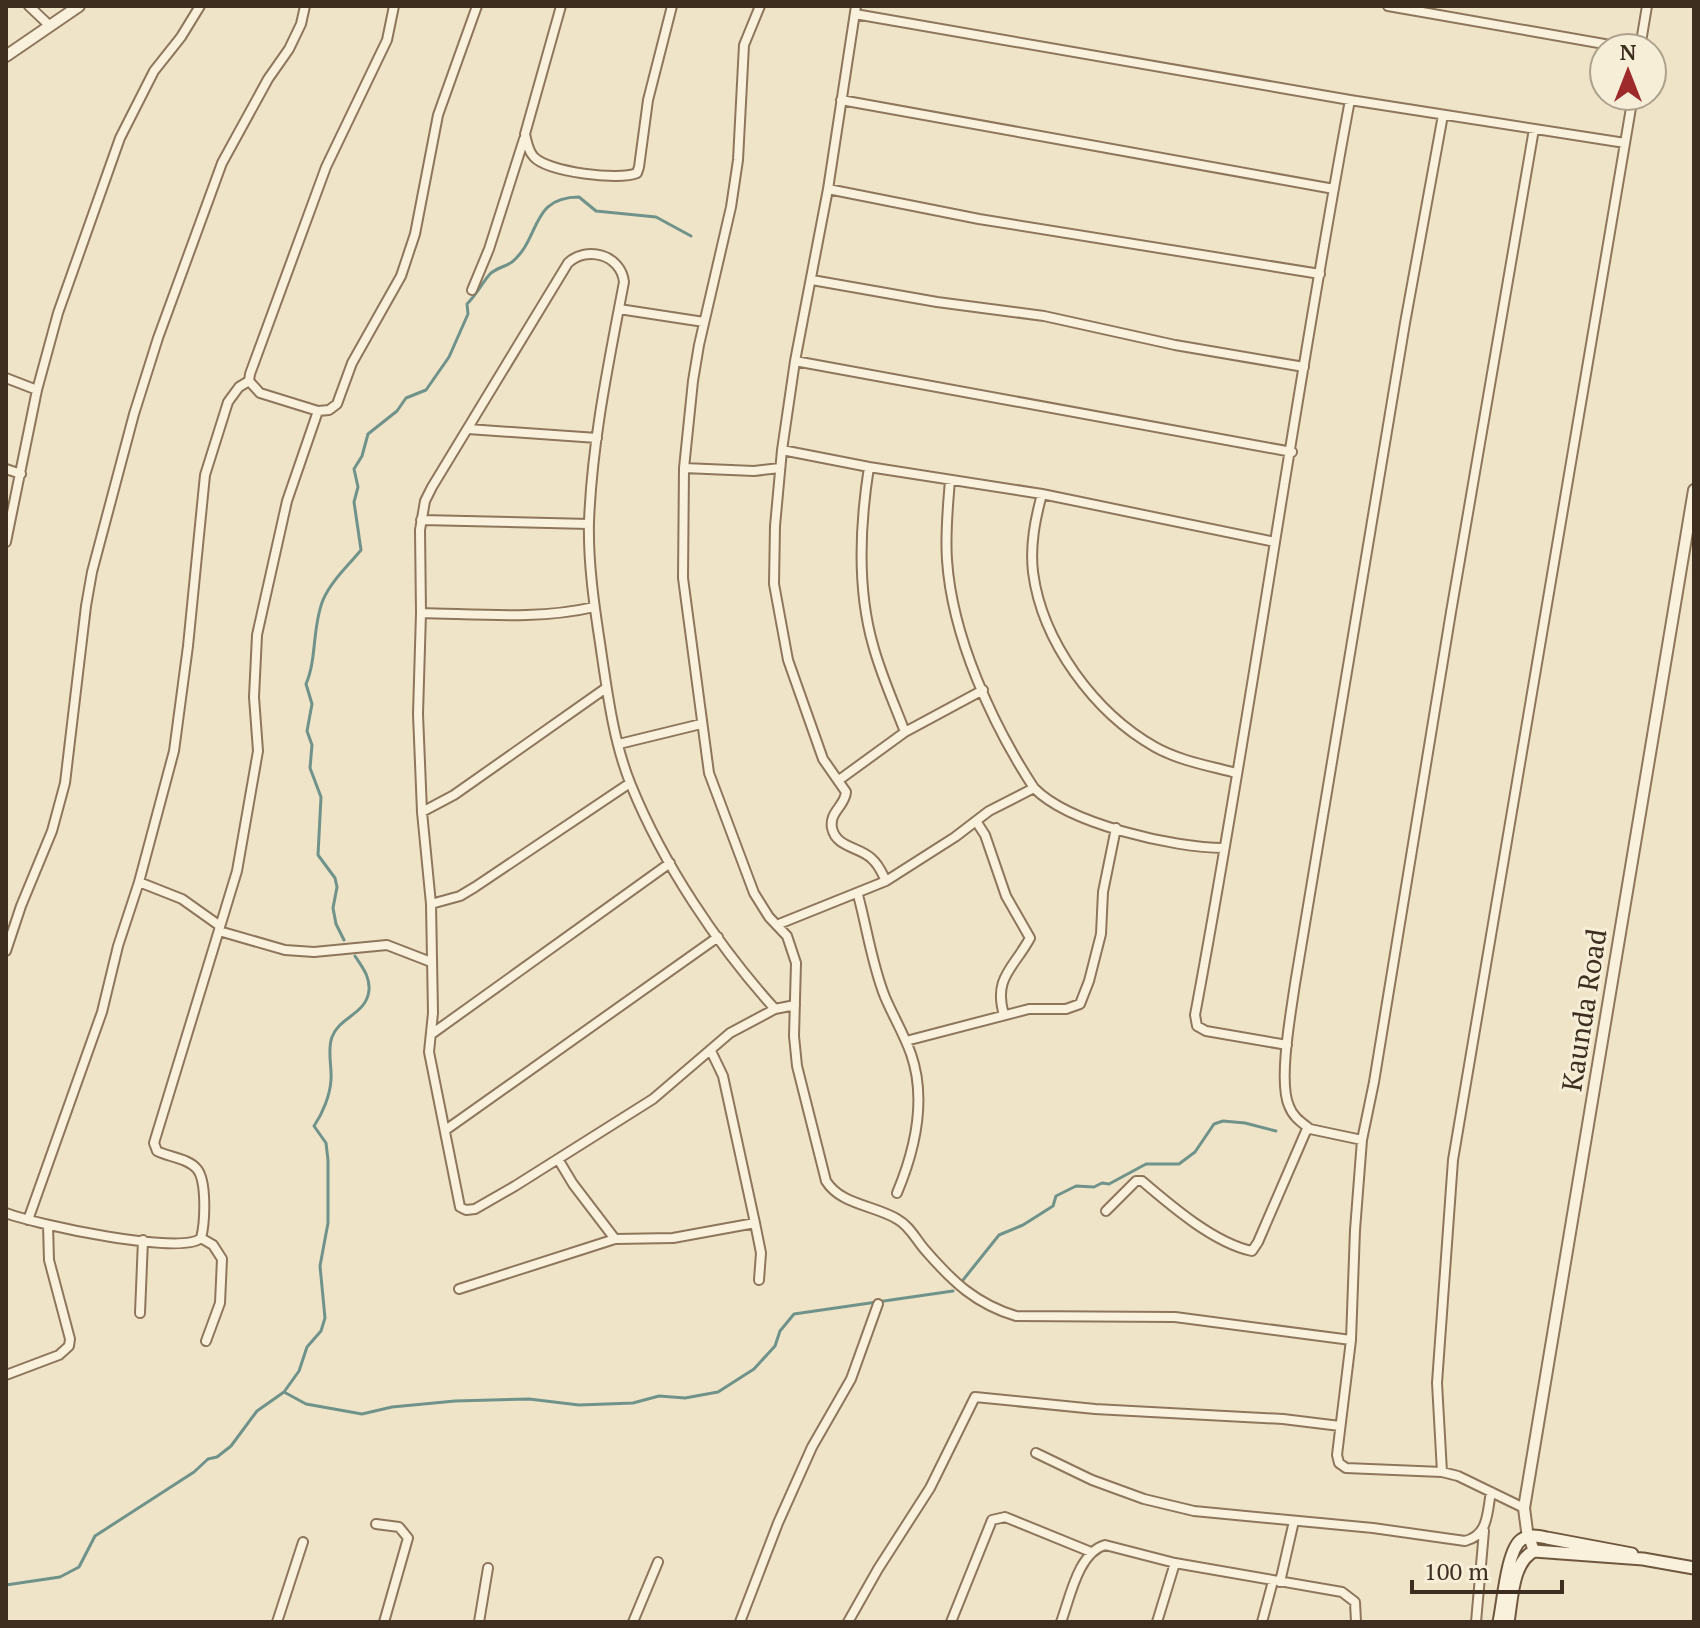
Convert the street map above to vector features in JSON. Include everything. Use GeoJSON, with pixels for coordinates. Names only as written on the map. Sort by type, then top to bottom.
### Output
{"type":"FeatureCollection","features":[{"type":"Feature","properties":{"kind":"main road"},"geometry":{"type":"LineString","coordinates":[[1499,1622],[1513,1552],[1519,1542],[1529,1537],[1548,1544],[1694,1568]]}},
{"type":"Feature","properties":{"kind":"main road"},"geometry":{"type":"LineString","coordinates":[[1508,1622],[1519,1568],[1526,1555],[1548,1544]]}},
{"type":"Feature","properties":{"kind":"street"},"geometry":{"type":"LineString","coordinates":[[29,6],[50,26]]}},
{"type":"Feature","properties":{"kind":"street"},"geometry":{"type":"LineString","coordinates":[[6,56],[79,6]]}},
{"type":"Feature","properties":{"kind":"street"},"geometry":{"type":"LineString","coordinates":[[6,542],[37,390],[65,290],[120,138],[154,71],[200,6]]}},
{"type":"Feature","properties":{"kind":"street"},"geometry":{"type":"LineString","coordinates":[[6,951],[52,831],[65,783],[90,583],[111,494],[154,350],[222,163],[268,79],[289,49],[301,24],[305,6]]}},
{"type":"Feature","properties":{"kind":"street"},"geometry":{"type":"LineString","coordinates":[[28,1220],[102,1012],[174,751],[205,475],[228,402],[239,387],[249,381],[252,365],[326,167],[387,40],[394,6]]}},
{"type":"Feature","properties":{"kind":"street"},"geometry":{"type":"LineString","coordinates":[[249,381],[260,393],[318,411],[329,410],[337,404],[352,363],[401,276],[418,223],[438,115],[477,6]]}},
{"type":"Feature","properties":{"kind":"street"},"geometry":{"type":"LineString","coordinates":[[472,290],[494,235],[561,6]]}},
{"type":"Feature","properties":{"kind":"street"},"geometry":{"type":"LineString","coordinates":[[525,134],[534,157],[545,165],[561,170],[615,176],[637,173],[648,100],[672,6]]}},
{"type":"Feature","properties":{"kind":"street"},"geometry":{"type":"LineString","coordinates":[[760,6],[744,45],[738,160],[731,207],[693,381],[684,468],[683,578],[709,773],[754,893],[769,917],[779,924],[787,936],[796,963],[797,1066],[822,1167],[832,1190],[905,1224],[932,1258],[978,1301],[1016,1316],[1175,1317],[1351,1340]]}},
{"type":"Feature","properties":{"kind":"street"},"geometry":{"type":"LineString","coordinates":[[1388,6],[1588,41]]}},
{"type":"Feature","properties":{"kind":"street"},"geometry":{"type":"LineString","coordinates":[[1643,32],[1647,6]]}},
{"type":"Feature","properties":{"kind":"street"},"geometry":{"type":"LineString","coordinates":[[886,881],[871,856],[837,839],[832,829],[833,816],[846,799],[845,787],[823,759],[806,714],[788,660],[774,584],[775,526],[782,450],[795,361],[828,189],[855,10],[1350,100],[1625,143]]}},
{"type":"Feature","properties":{"kind":"street"},"geometry":{"type":"LineString","coordinates":[[841,100],[1334,189]]}},
{"type":"Feature","properties":{"kind":"street"},"geometry":{"type":"LineString","coordinates":[[1287,1045],[1206,1031],[1197,1026],[1195,1015],[1350,100]]}},
{"type":"Feature","properties":{"kind":"street"},"geometry":{"type":"LineString","coordinates":[[1442,1472],[1437,1383],[1453,1160],[1630,112]]}},
{"type":"Feature","properties":{"kind":"street"},"geometry":{"type":"LineString","coordinates":[[1362,1140],[1310,1129],[1297,1119],[1287,1100],[1287,1045],[1405,323],[1443,115]]}},
{"type":"Feature","properties":{"kind":"street"},"geometry":{"type":"LineString","coordinates":[[1524,1508],[1458,1476],[1442,1472],[1342,1466],[1337,1455],[1351,1340],[1362,1140],[1377,1067],[1534,129]]}},
{"type":"Feature","properties":{"kind":"street"},"geometry":{"type":"LineString","coordinates":[[828,189],[979,219],[1320,274]]}},
{"type":"Feature","properties":{"kind":"street"},"geometry":{"type":"LineString","coordinates":[[775,1009],[718,937],[670,863],[630,783],[619,744],[606,688],[594,607],[589,524],[597,438],[624,282],[623,270],[604,257],[588,253],[577,255],[568,263],[543,303],[432,487],[421,520],[418,714],[422,812],[431,904],[433,1033],[429,1052],[447,1129],[458,1202],[466,1210],[475,1209],[653,1099],[730,1033],[775,1009],[795,1005]]}},
{"type":"Feature","properties":{"kind":"street"},"geometry":{"type":"LineString","coordinates":[[812,280],[937,302],[1044,316],[1175,345],[1304,367]]}},
{"type":"Feature","properties":{"kind":"street"},"geometry":{"type":"LineString","coordinates":[[619,309],[704,322]]}},
{"type":"Feature","properties":{"kind":"street"},"geometry":{"type":"LineString","coordinates":[[795,361],[1292,452]]}},
{"type":"Feature","properties":{"kind":"street"},"geometry":{"type":"LineString","coordinates":[[6,378],[37,390]]}},
{"type":"Feature","properties":{"kind":"street"},"geometry":{"type":"LineString","coordinates":[[6,1213],[88,1234],[188,1244],[196,1243],[201,1238],[204,1211],[199,1173],[185,1162],[157,1151],[154,1143],[237,871],[258,751],[254,697],[257,635],[287,501],[318,411]]}},
{"type":"Feature","properties":{"kind":"street"},"geometry":{"type":"LineString","coordinates":[[468,429],[597,438]]}},
{"type":"Feature","properties":{"kind":"street"},"geometry":{"type":"LineString","coordinates":[[782,450],[1042,494],[1275,542]]}},
{"type":"Feature","properties":{"kind":"street"},"geometry":{"type":"LineString","coordinates":[[869,467],[863,535],[866,607],[872,644],[905,732]]}},
{"type":"Feature","properties":{"kind":"street"},"geometry":{"type":"LineString","coordinates":[[684,468],[754,471],[780,468]]}},
{"type":"Feature","properties":{"kind":"street"},"geometry":{"type":"LineString","coordinates":[[6,469],[21,474]]}},
{"type":"Feature","properties":{"kind":"street"},"geometry":{"type":"LineString","coordinates":[[950,480],[946,542],[957,624],[983,690],[1034,788],[1046,801],[1063,810],[1116,828],[1181,845],[1224,848]]}},
{"type":"Feature","properties":{"kind":"street","name":"Kaunda Road"},"geometry":{"type":"LineString","coordinates":[[1534,1551],[1524,1508],[1694,490]]}},
{"type":"Feature","properties":{"kind":"street"},"geometry":{"type":"LineString","coordinates":[[1042,494],[1033,538],[1033,572],[1049,626],[1079,678],[1124,725],[1156,748],[1182,759],[1236,773]]}},
{"type":"Feature","properties":{"kind":"street"},"geometry":{"type":"LineString","coordinates":[[421,520],[589,524]]}},
{"type":"Feature","properties":{"kind":"street"},"geometry":{"type":"LineString","coordinates":[[421,613],[508,615],[575,612],[594,607]]}},
{"type":"Feature","properties":{"kind":"street"},"geometry":{"type":"LineString","coordinates":[[422,812],[454,795],[606,688]]}},
{"type":"Feature","properties":{"kind":"street"},"geometry":{"type":"LineString","coordinates":[[839,780],[905,732],[983,690]]}},
{"type":"Feature","properties":{"kind":"street"},"geometry":{"type":"LineString","coordinates":[[619,744],[701,724]]}},
{"type":"Feature","properties":{"kind":"street"},"geometry":{"type":"LineString","coordinates":[[431,904],[460,896],[475,887],[630,783]]}},
{"type":"Feature","properties":{"kind":"street"},"geometry":{"type":"LineString","coordinates":[[779,924],[858,895],[886,881],[989,811],[1034,788]]}},
{"type":"Feature","properties":{"kind":"street"},"geometry":{"type":"LineString","coordinates":[[976,821],[985,835],[1006,896],[1030,938],[1002,980],[999,999],[1004,1015]]}},
{"type":"Feature","properties":{"kind":"street"},"geometry":{"type":"LineString","coordinates":[[906,1041],[1029,1009],[1066,1009],[1080,1004],[1101,934],[1103,892],[1116,828]]}},
{"type":"Feature","properties":{"kind":"street"},"geometry":{"type":"LineString","coordinates":[[433,1033],[670,863]]}},
{"type":"Feature","properties":{"kind":"street"},"geometry":{"type":"LineString","coordinates":[[139,882],[182,899],[219,929],[285,950],[314,952],[387,945],[431,962]]}},
{"type":"Feature","properties":{"kind":"street"},"geometry":{"type":"LineString","coordinates":[[858,895],[880,981],[915,1069],[918,1120],[909,1165],[897,1193]]}},
{"type":"Feature","properties":{"kind":"street"},"geometry":{"type":"LineString","coordinates":[[447,1129],[718,937]]}},
{"type":"Feature","properties":{"kind":"street"},"geometry":{"type":"LineString","coordinates":[[711,1051],[723,1076],[755,1223],[761,1253],[759,1280]]}},
{"type":"Feature","properties":{"kind":"street"},"geometry":{"type":"LineString","coordinates":[[1106,1211],[1136,1181],[1142,1181],[1181,1213],[1231,1244],[1252,1251],[1302,1135],[1310,1129]]}},
{"type":"Feature","properties":{"kind":"street"},"geometry":{"type":"LineString","coordinates":[[558,1159],[615,1239]]}},
{"type":"Feature","properties":{"kind":"street"},"geometry":{"type":"LineString","coordinates":[[459,1289],[615,1239],[673,1238],[755,1223]]}},
{"type":"Feature","properties":{"kind":"street"},"geometry":{"type":"LineString","coordinates":[[6,1375],[59,1355],[69,1346],[70,1339],[49,1260],[48,1225]]}},
{"type":"Feature","properties":{"kind":"street"},"geometry":{"type":"LineString","coordinates":[[201,1238],[213,1245],[222,1259],[220,1303],[206,1341]]}},
{"type":"Feature","properties":{"kind":"street"},"geometry":{"type":"LineString","coordinates":[[140,1313],[143,1240]]}},
{"type":"Feature","properties":{"kind":"street"},"geometry":{"type":"LineString","coordinates":[[740,1622],[778,1523],[812,1447],[851,1379],[878,1304]]}},
{"type":"Feature","properties":{"kind":"street"},"geometry":{"type":"LineString","coordinates":[[848,1622],[930,1488],[975,1397],[1095,1409],[1283,1419],[1340,1426]]}},
{"type":"Feature","properties":{"kind":"street"},"geometry":{"type":"LineString","coordinates":[[1036,1453],[1092,1480],[1169,1506],[1194,1511],[1465,1541],[1476,1538],[1484,1530]]}},
{"type":"Feature","properties":{"kind":"street"},"geometry":{"type":"LineString","coordinates":[[1476,1622],[1484,1530],[1491,1492]]}},
{"type":"Feature","properties":{"kind":"street"},"geometry":{"type":"LineString","coordinates":[[951,1622],[988,1528],[992,1520],[999,1516],[1091,1552]]}},
{"type":"Feature","properties":{"kind":"street"},"geometry":{"type":"LineString","coordinates":[[1262,1622],[1294,1521]]}},
{"type":"Feature","properties":{"kind":"street"},"geometry":{"type":"LineString","coordinates":[[376,1524],[399,1527],[408,1538],[384,1622]]}},
{"type":"Feature","properties":{"kind":"street"},"geometry":{"type":"LineString","coordinates":[[277,1622],[303,1542]]}},
{"type":"Feature","properties":{"kind":"street"},"geometry":{"type":"LineString","coordinates":[[1061,1622],[1091,1552],[1105,1545],[1175,1563],[1342,1592],[1350,1596],[1356,1608],[1356,1622]]}},
{"type":"Feature","properties":{"kind":"street"},"geometry":{"type":"LineString","coordinates":[[633,1622],[658,1562]]}},
{"type":"Feature","properties":{"kind":"street"},"geometry":{"type":"LineString","coordinates":[[1157,1622],[1175,1563]]}},
{"type":"Feature","properties":{"kind":"street"},"geometry":{"type":"LineString","coordinates":[[479,1622],[488,1568]]}},
{"type":"Feature","properties":{"kind":"waterway"},"geometry":{"type":"LineString","coordinates":[[344,940],[333,908],[337,887],[335,878],[318,855],[321,797],[310,768],[312,745],[307,731],[312,704],[306,684],[323,600],[335,580],[361,550],[354,502],[358,487],[354,469],[362,456],[368,434],[397,411],[406,398],[426,390],[449,357],[468,314],[467,304],[490,274],[512,262],[521,252],[538,220],[552,204],[579,197],[596,211],[656,217],[691,236]]}},
{"type":"Feature","properties":{"kind":"waterway"},"geometry":{"type":"LineString","coordinates":[[6,1585],[60,1577],[79,1567],[95,1536],[231,1446],[257,1411],[284,1392],[299,1371],[307,1347],[321,1331],[325,1318],[320,1266],[328,1223],[328,1160],[326,1143],[314,1126],[329,1092],[332,1037],[340,1025],[363,1005],[369,990],[365,972],[355,956]]}},
{"type":"Feature","properties":{"kind":"waterway"},"geometry":{"type":"LineString","coordinates":[[963,1280],[999,1235],[1023,1225],[1053,1206],[1056,1196],[1076,1186],[1109,1184],[1146,1164],[1179,1164],[1195,1152],[1214,1124],[1223,1121],[1276,1131]]}},
{"type":"Feature","properties":{"kind":"waterway"},"geometry":{"type":"LineString","coordinates":[[284,1392],[306,1404],[362,1414],[392,1407],[455,1401],[529,1399],[579,1405],[633,1403],[659,1396],[685,1398],[718,1392],[754,1369],[775,1346],[780,1331],[794,1314],[953,1291]]}}]}
